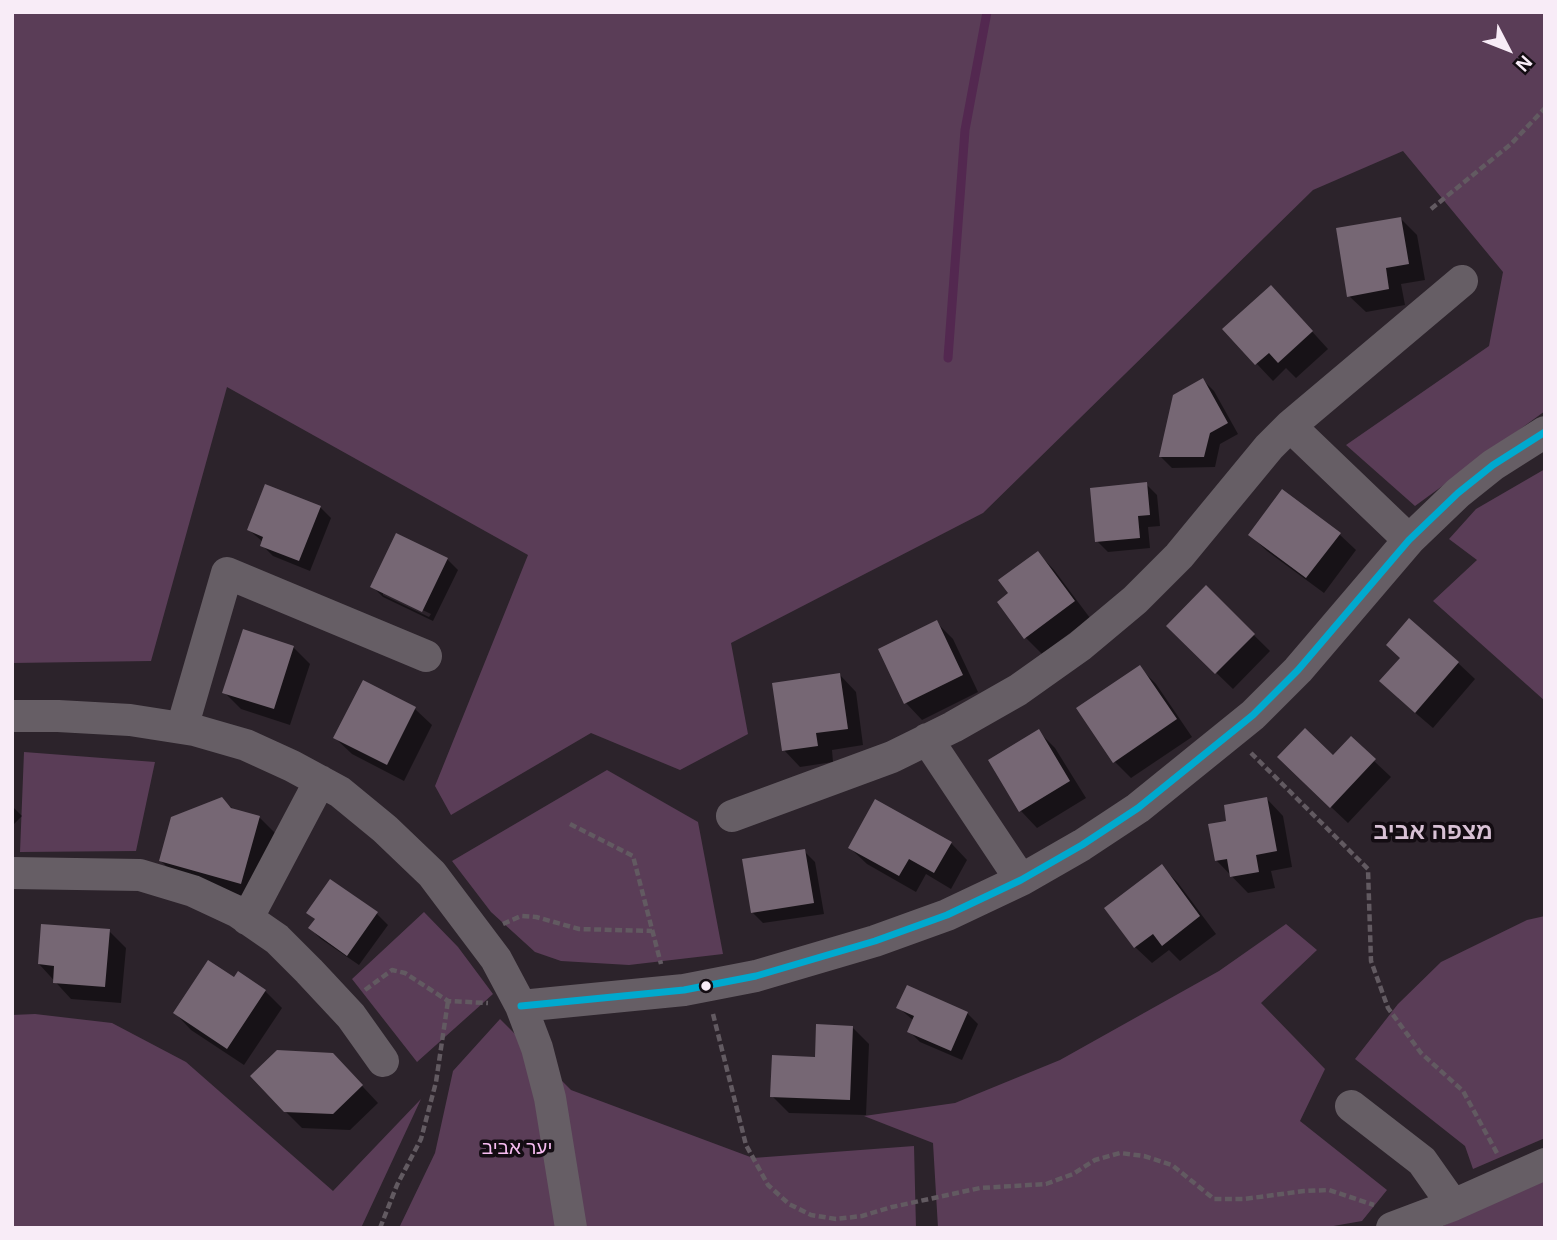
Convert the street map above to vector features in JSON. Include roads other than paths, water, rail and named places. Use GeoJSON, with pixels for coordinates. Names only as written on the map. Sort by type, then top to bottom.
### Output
{"type":"FeatureCollection","features":[{"type":"Feature","properties":{"kind":"street"},"geometry":{"type":"LineString","coordinates":[[732,816],[892,757],[1018,690],[1080,646],[1135,600],[1179,556],[1269,447],[1290,426],[1462,281]]}},
{"type":"Feature","properties":{"kind":"street"},"geometry":{"type":"LineString","coordinates":[[1290,426],[1409,540]]}},
{"type":"Feature","properties":{"kind":"street"},"geometry":{"type":"LineString","coordinates":[[521,1006],[668,992],[756,976],[876,942],[947,915],[1021,880],[1082,845],[1138,808],[1231,733],[1298,670],[1409,540],[1466,486],[1545,432]]}},
{"type":"Feature","properties":{"kind":"street"},"geometry":{"type":"LineString","coordinates":[[182,728],[227,573],[426,656]]}},
{"type":"Feature","properties":{"kind":"street"},"geometry":{"type":"LineString","coordinates":[[12,716],[130,720],[182,728],[246,746],[340,792],[423,865],[496,959],[521,1006],[537,1048],[550,1098],[571,1228]]}},
{"type":"Feature","properties":{"kind":"street"},"geometry":{"type":"LineString","coordinates":[[927,739],[1021,880]]}},
{"type":"Feature","properties":{"kind":"street"},"geometry":{"type":"LineString","coordinates":[[247,919],[320,781]]}},
{"type":"Feature","properties":{"kind":"street"},"geometry":{"type":"LineString","coordinates":[[12,873],[140,876],[193,891],[247,919],[277,939],[344,1009],[383,1061]]}},
{"type":"Feature","properties":{"kind":"street"},"geometry":{"type":"LineString","coordinates":[[1351,1106],[1422,1161],[1453,1205]]}},
{"type":"Feature","properties":{"kind":"street"},"geometry":{"type":"LineString","coordinates":[[1402,1225],[1545,1164]]}},
{"type":"Feature","properties":{"kind":"waterway"},"geometry":{"type":"LineString","coordinates":[[948,358],[965,130],[987,12]]}},
{"type":"Feature","properties":{"kind":"district","name":"מצפה אביב"},"geometry":{"type":"Point","coordinates":[1433,833]}},
{"type":"Feature","properties":{"kind":"park label","name":"יער אביב"},"geometry":{"type":"Point","coordinates":[517,1149]}}]}
